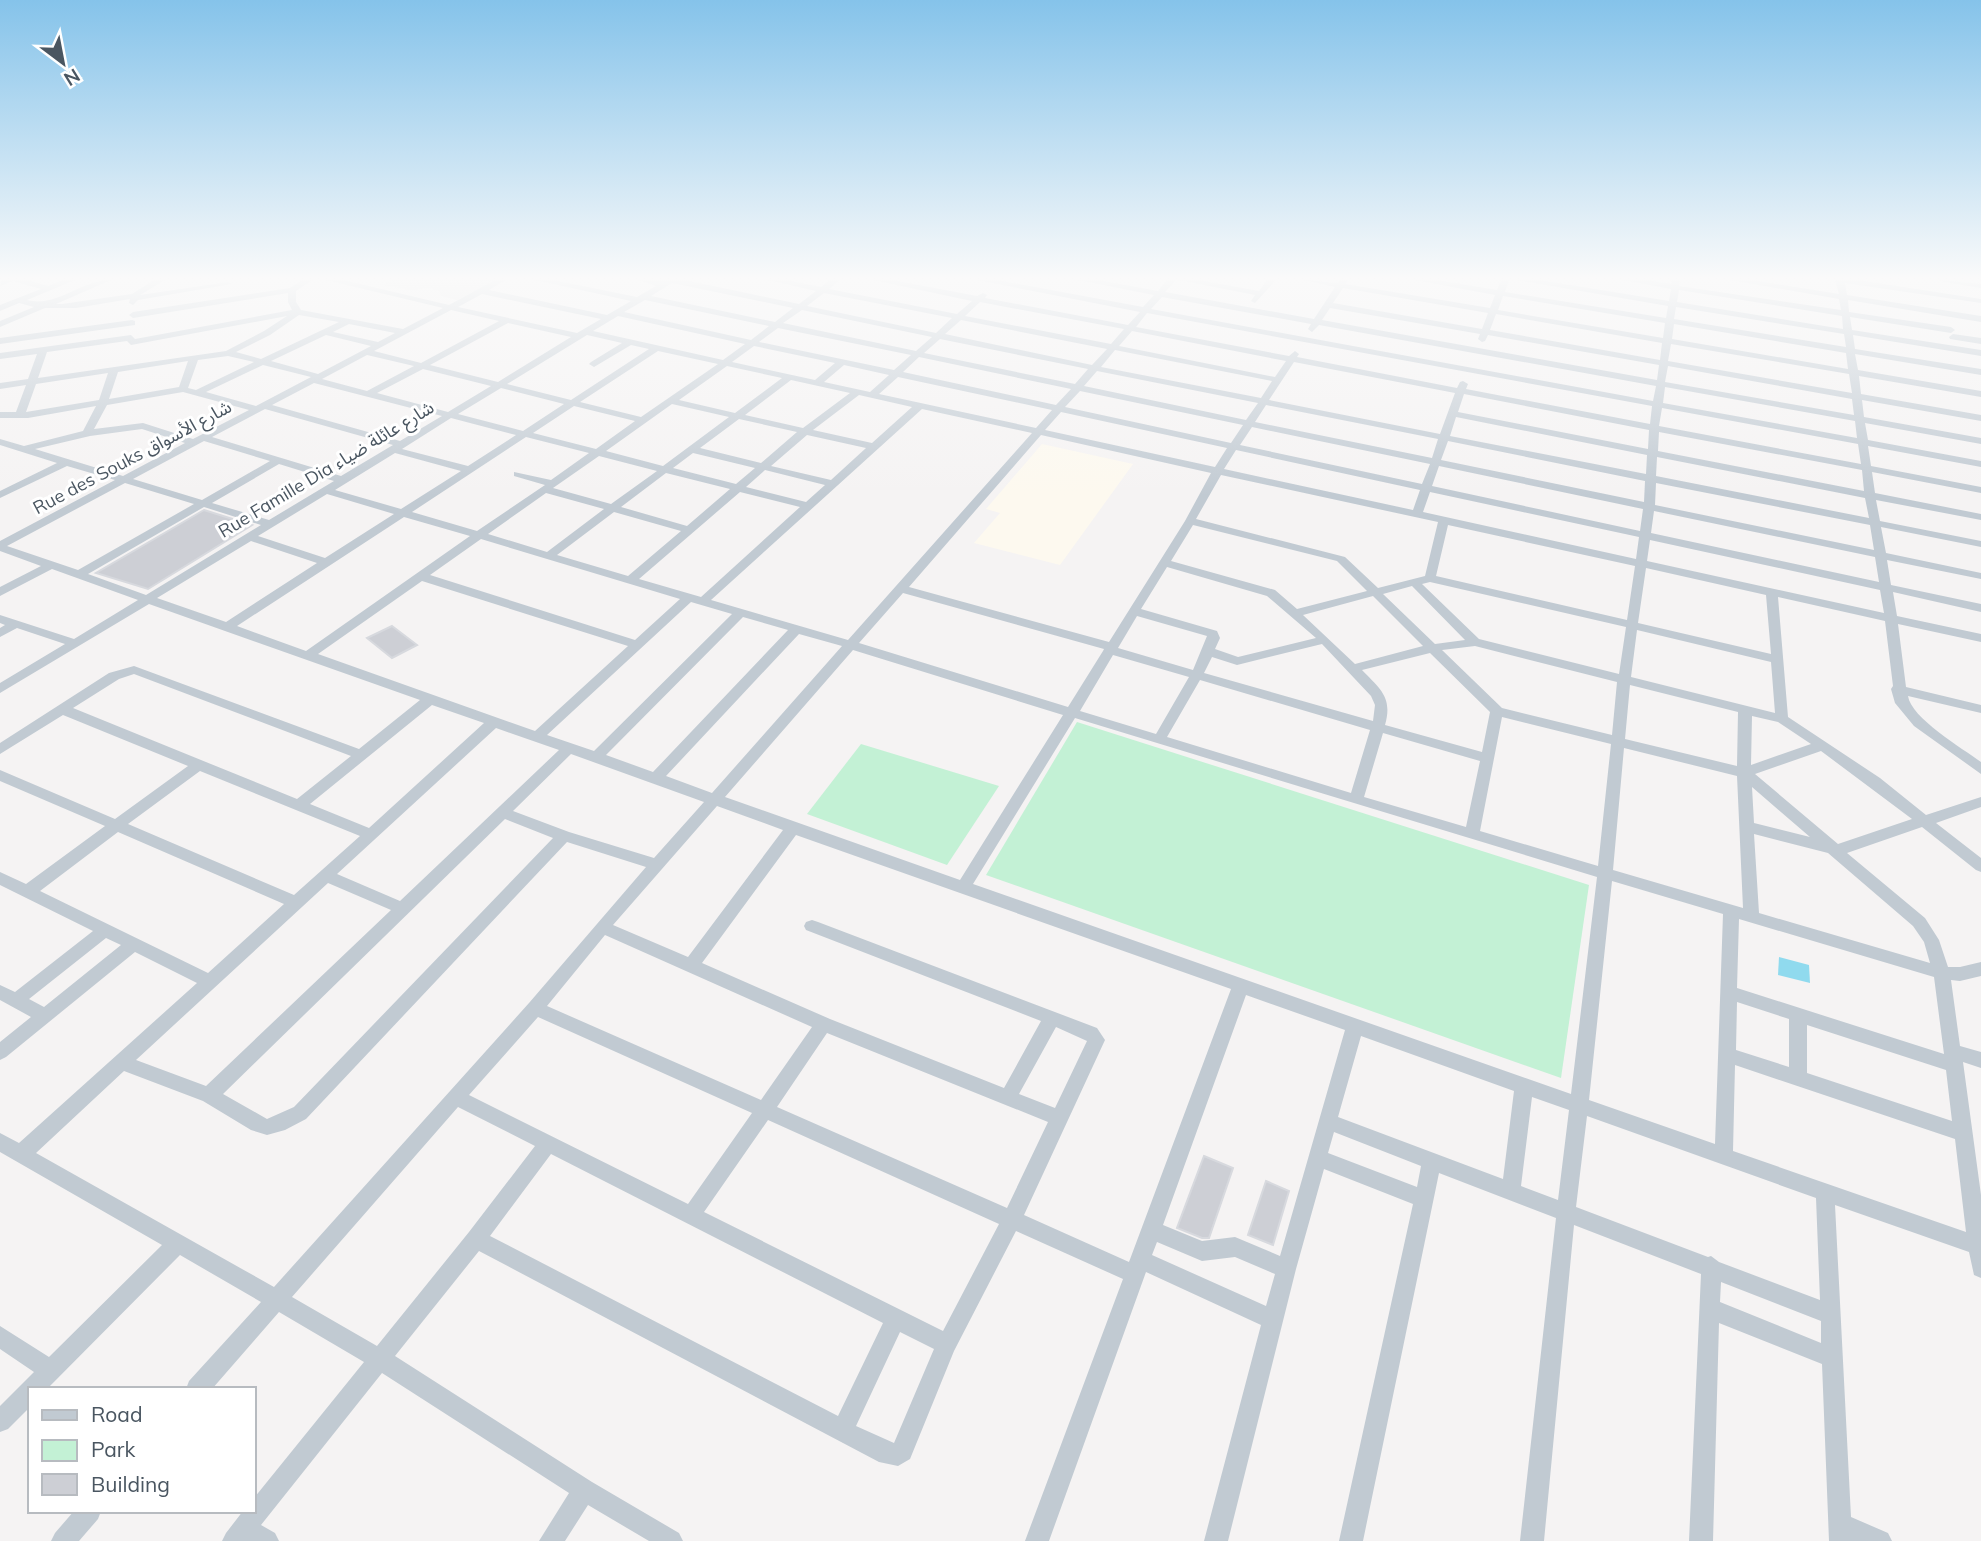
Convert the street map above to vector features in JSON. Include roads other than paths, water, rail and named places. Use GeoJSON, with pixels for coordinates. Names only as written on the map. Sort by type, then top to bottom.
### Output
{"type":"FeatureCollection","features":[{"type":"Feature","properties":{"kind":"street"},"geometry":{"type":"LineString","coordinates":[[0,356],[29,352]]}},
{"type":"Feature","properties":{"kind":"street"},"geometry":{"type":"LineString","coordinates":[[20,415],[42,352]]}},
{"type":"Feature","properties":{"kind":"street"},"geometry":{"type":"LineString","coordinates":[[129,360],[130,352]]}},
{"type":"Feature","properties":{"kind":"street"},"geometry":{"type":"LineString","coordinates":[[197,393],[281,352]]}},
{"type":"Feature","properties":{"kind":"street"},"geometry":{"type":"LineString","coordinates":[[367,352],[642,420]]}},
{"type":"Feature","properties":{"kind":"street","name":"Rue des Souks شارع الأسواق"},"geometry":{"type":"LineString","coordinates":[[0,546],[367,352]]}},
{"type":"Feature","properties":{"kind":"street"},"geometry":{"type":"LineString","coordinates":[[369,394],[447,352]]}},
{"type":"Feature","properties":{"kind":"street","name":"Rue Famille Dia شارع عائلة ضياء"},"geometry":{"type":"LineString","coordinates":[[0,689],[551,352]]}},
{"type":"Feature","properties":{"kind":"street"},"geometry":{"type":"LineString","coordinates":[[594,364],[613,352]]}},
{"type":"Feature","properties":{"kind":"street"},"geometry":{"type":"LineString","coordinates":[[227,627],[654,352]]}},
{"type":"Feature","properties":{"kind":"street"},"geometry":{"type":"LineString","coordinates":[[673,352],[1981,638]]}},
{"type":"Feature","properties":{"kind":"street"},"geometry":{"type":"LineString","coordinates":[[307,656],[740,352]]}},
{"type":"Feature","properties":{"kind":"street"},"geometry":{"type":"LineString","coordinates":[[794,352],[1981,608]]}},
{"type":"Feature","properties":{"kind":"street"},"geometry":{"type":"LineString","coordinates":[[914,352],[1981,576]]}},
{"type":"Feature","properties":{"kind":"street"},"geometry":{"type":"LineString","coordinates":[[1017,352],[1981,544]]}},
{"type":"Feature","properties":{"kind":"street"},"geometry":{"type":"LineString","coordinates":[[199,1387],[535,1008],[602,927],[1108,352]]}},
{"type":"Feature","properties":{"kind":"street"},"geometry":{"type":"LineString","coordinates":[[1136,352],[1279,380]]}},
{"type":"Feature","properties":{"kind":"street"},"geometry":{"type":"LineString","coordinates":[[1255,352],[1981,490]]}},
{"type":"Feature","properties":{"kind":"street"},"geometry":{"type":"LineString","coordinates":[[963,888],[1190,522],[1217,470],[1297,352]]}},
{"type":"Feature","properties":{"kind":"street"},"geometry":{"type":"LineString","coordinates":[[1370,352],[1981,464]]}},
{"type":"Feature","properties":{"kind":"street"},"geometry":{"type":"LineString","coordinates":[[1417,514],[1460,391],[1477,352]]}},
{"type":"Feature","properties":{"kind":"street"},"geometry":{"type":"LineString","coordinates":[[1482,352],[1981,441]]}},
{"type":"Feature","properties":{"kind":"street"},"geometry":{"type":"LineString","coordinates":[[1598,352],[1981,418]]}},
{"type":"Feature","properties":{"kind":"street"},"geometry":{"type":"LineString","coordinates":[[1532,1541],[1566,1212],[1596,963],[1624,681],[1649,507],[1654,428],[1665,352]]}},
{"type":"Feature","properties":{"kind":"street"},"geometry":{"type":"LineString","coordinates":[[1734,352],[1981,394]]}},
{"type":"Feature","properties":{"kind":"street"},"geometry":{"type":"LineString","coordinates":[[1851,352],[1870,495],[1891,618],[1898,689],[1908,713],[1981,769]]}},
{"type":"Feature","properties":{"kind":"street"},"geometry":{"type":"LineString","coordinates":[[1857,352],[1981,372]]}},
{"type":"Feature","properties":{"kind":"street"},"geometry":{"type":"LineString","coordinates":[[0,386],[114,369],[129,360],[194,358],[228,353],[369,394],[808,506]]}},
{"type":"Feature","properties":{"kind":"street"},"geometry":{"type":"LineString","coordinates":[[871,396],[920,353]]}},
{"type":"Feature","properties":{"kind":"street"},"geometry":{"type":"LineString","coordinates":[[183,389],[194,358]]}},
{"type":"Feature","properties":{"kind":"street"},"geometry":{"type":"LineString","coordinates":[[816,384],[842,362]]}},
{"type":"Feature","properties":{"kind":"street"},"geometry":{"type":"LineString","coordinates":[[47,456],[87,433],[103,403],[114,369]]}},
{"type":"Feature","properties":{"kind":"street"},"geometry":{"type":"LineString","coordinates":[[1216,391],[1231,371]]}},
{"type":"Feature","properties":{"kind":"street"},"geometry":{"type":"LineString","coordinates":[[548,556],[788,378]]}},
{"type":"Feature","properties":{"kind":"street"},"geometry":{"type":"LineString","coordinates":[[0,415],[20,415],[183,389],[261,407],[470,470]]}},
{"type":"Feature","properties":{"kind":"street"},"geometry":{"type":"LineString","coordinates":[[630,580],[804,432],[857,392]]}},
{"type":"Feature","properties":{"kind":"street"},"geometry":{"type":"LineString","coordinates":[[1485,420],[1493,397]]}},
{"type":"Feature","properties":{"kind":"street"},"geometry":{"type":"LineString","coordinates":[[671,401],[875,447]]}},
{"type":"Feature","properties":{"kind":"street"},"geometry":{"type":"LineString","coordinates":[[703,601],[919,406]]}},
{"type":"Feature","properties":{"kind":"street"},"geometry":{"type":"LineString","coordinates":[[1452,414],[1981,517]]}},
{"type":"Feature","properties":{"kind":"street"},"geometry":{"type":"LineString","coordinates":[[23,449],[87,433],[148,426],[279,460],[342,480]]}},
{"type":"Feature","properties":{"kind":"street"},"geometry":{"type":"LineString","coordinates":[[0,442],[270,524]]}},
{"type":"Feature","properties":{"kind":"street"},"geometry":{"type":"LineString","coordinates":[[690,449],[834,484]]}},
{"type":"Feature","properties":{"kind":"street"},"geometry":{"type":"LineString","coordinates":[[78,575],[279,460]]}},
{"type":"Feature","properties":{"kind":"street"},"geometry":{"type":"LineString","coordinates":[[0,495],[66,462]]}},
{"type":"Feature","properties":{"kind":"street"},"geometry":{"type":"LineString","coordinates":[[518,474],[612,508],[690,530]]}},
{"type":"Feature","properties":{"kind":"street"},"geometry":{"type":"LineString","coordinates":[[326,490],[1941,973],[1960,974],[1981,969]]}},
{"type":"Feature","properties":{"kind":"street"},"geometry":{"type":"LineString","coordinates":[[1430,579],[1444,520]]}},
{"type":"Feature","properties":{"kind":"street"},"geometry":{"type":"LineString","coordinates":[[1190,522],[1340,558],[1497,711],[1744,773],[1838,850],[1919,922],[1930,940],[1941,973],[1981,1268]]}},
{"type":"Feature","properties":{"kind":"street"},"geometry":{"type":"LineString","coordinates":[[249,537],[327,563]]}},
{"type":"Feature","properties":{"kind":"street"},"geometry":{"type":"LineString","coordinates":[[0,546],[535,738],[1979,1247]]}},
{"type":"Feature","properties":{"kind":"street"},"geometry":{"type":"LineString","coordinates":[[1164,563],[1267,591],[1325,640],[1377,694],[1382,705],[1378,727],[1356,800]]}},
{"type":"Feature","properties":{"kind":"street"},"geometry":{"type":"LineString","coordinates":[[0,593],[51,565]]}},
{"type":"Feature","properties":{"kind":"street"},"geometry":{"type":"LineString","coordinates":[[420,576],[636,644]]}},
{"type":"Feature","properties":{"kind":"street"},"geometry":{"type":"LineString","coordinates":[[1295,613],[1430,579],[1777,659]]}},
{"type":"Feature","properties":{"kind":"street"},"geometry":{"type":"LineString","coordinates":[[1415,583],[1475,642]]}},
{"type":"Feature","properties":{"kind":"street"},"geometry":{"type":"LineString","coordinates":[[900,588],[1488,759]]}},
{"type":"Feature","properties":{"kind":"street"},"geometry":{"type":"LineString","coordinates":[[1772,592],[1782,719]]}},
{"type":"Feature","properties":{"kind":"street"},"geometry":{"type":"LineString","coordinates":[[535,738],[689,597]]}},
{"type":"Feature","properties":{"kind":"street"},"geometry":{"type":"LineString","coordinates":[[1134,611],[1208,631],[1214,638],[1197,674],[1159,740]]}},
{"type":"Feature","properties":{"kind":"street"},"geometry":{"type":"LineString","coordinates":[[596,758],[741,612]]}},
{"type":"Feature","properties":{"kind":"street"},"geometry":{"type":"LineString","coordinates":[[0,619],[75,643]]}},
{"type":"Feature","properties":{"kind":"street"},"geometry":{"type":"LineString","coordinates":[[0,633],[15,624]]}},
{"type":"Feature","properties":{"kind":"street"},"geometry":{"type":"LineString","coordinates":[[655,779],[796,629]]}},
{"type":"Feature","properties":{"kind":"street"},"geometry":{"type":"LineString","coordinates":[[1208,650],[1237,661],[1325,640]]}},
{"type":"Feature","properties":{"kind":"street"},"geometry":{"type":"LineString","coordinates":[[1352,669],[1432,648],[1475,642],[1782,719],[1822,745],[1981,866]]}},
{"type":"Feature","properties":{"kind":"street"},"geometry":{"type":"LineString","coordinates":[[0,749],[114,676],[134,670],[362,755]]}},
{"type":"Feature","properties":{"kind":"street"},"geometry":{"type":"LineString","coordinates":[[1898,689],[1981,709]]}},
{"type":"Feature","properties":{"kind":"street"},"geometry":{"type":"LineString","coordinates":[[299,805],[430,699]]}},
{"type":"Feature","properties":{"kind":"street"},"geometry":{"type":"LineString","coordinates":[[62,709],[369,834]]}},
{"type":"Feature","properties":{"kind":"street"},"geometry":{"type":"LineString","coordinates":[[1472,834],[1497,711]]}},
{"type":"Feature","properties":{"kind":"street"},"geometry":{"type":"LineString","coordinates":[[1745,711],[1744,773],[1751,915]]}},
{"type":"Feature","properties":{"kind":"street"},"geometry":{"type":"LineString","coordinates":[[21,1154],[494,722]]}},
{"type":"Feature","properties":{"kind":"street"},"geometry":{"type":"LineString","coordinates":[[1744,773],[1822,745]]}},
{"type":"Feature","properties":{"kind":"street"},"geometry":{"type":"LineString","coordinates":[[209,1095],[568,749]]}},
{"type":"Feature","properties":{"kind":"street"},"geometry":{"type":"LineString","coordinates":[[28,891],[198,765]]}},
{"type":"Feature","properties":{"kind":"street"},"geometry":{"type":"LineString","coordinates":[[0,775],[294,902]]}},
{"type":"Feature","properties":{"kind":"street"},"geometry":{"type":"LineString","coordinates":[[1747,827],[1838,850],[1981,802]]}},
{"type":"Feature","properties":{"kind":"street"},"geometry":{"type":"LineString","coordinates":[[502,812],[564,835],[658,864]]}},
{"type":"Feature","properties":{"kind":"street"},"geometry":{"type":"LineString","coordinates":[[691,965],[793,828]]}},
{"type":"Feature","properties":{"kind":"street"},"geometry":{"type":"LineString","coordinates":[[121,1062],[209,1095],[257,1124],[267,1127],[289,1121],[300,1113],[564,835]]}},
{"type":"Feature","properties":{"kind":"street"},"geometry":{"type":"LineString","coordinates":[[324,875],[402,908]]}},
{"type":"Feature","properties":{"kind":"street"},"geometry":{"type":"LineString","coordinates":[[0,878],[209,981]]}},
{"type":"Feature","properties":{"kind":"street"},"geometry":{"type":"LineString","coordinates":[[1724,1156],[1731,909]]}},
{"type":"Feature","properties":{"kind":"street"},"geometry":{"type":"LineString","coordinates":[[476,1239],[887,1454],[898,1455],[947,1344],[1011,1221],[1096,1040],[1091,1033],[812,926]]}},
{"type":"Feature","properties":{"kind":"street"},"geometry":{"type":"LineString","coordinates":[[602,927],[824,1024],[1059,1118]]}},
{"type":"Feature","properties":{"kind":"street"},"geometry":{"type":"LineString","coordinates":[[45,1016],[8,996],[105,930]]}},
{"type":"Feature","properties":{"kind":"street"},"geometry":{"type":"LineString","coordinates":[[0,1052],[134,944]]}},
{"type":"Feature","properties":{"kind":"street"},"geometry":{"type":"LineString","coordinates":[[1038,1540],[1241,985]]}},
{"type":"Feature","properties":{"kind":"street"},"geometry":{"type":"LineString","coordinates":[[1728,992],[1952,1058],[1981,1060]]}},
{"type":"Feature","properties":{"kind":"street"},"geometry":{"type":"LineString","coordinates":[[535,1008],[1011,1221],[1272,1319]]}},
{"type":"Feature","properties":{"kind":"street"},"geometry":{"type":"LineString","coordinates":[[1798,1014],[1798,1078]]}},
{"type":"Feature","properties":{"kind":"street"},"geometry":{"type":"LineString","coordinates":[[1009,1097],[1052,1018]]}},
{"type":"Feature","properties":{"kind":"street"},"geometry":{"type":"LineString","coordinates":[[691,1215],[766,1111],[824,1024]]}},
{"type":"Feature","properties":{"kind":"street"},"geometry":{"type":"LineString","coordinates":[[1216,1541],[1272,1319],[1330,1122],[1355,1026]]}},
{"type":"Feature","properties":{"kind":"street"},"geometry":{"type":"LineString","coordinates":[[1726,1054],[1962,1133]]}},
{"type":"Feature","properties":{"kind":"street"},"geometry":{"type":"LineString","coordinates":[[1511,1190],[1524,1086]]}},
{"type":"Feature","properties":{"kind":"street"},"geometry":{"type":"LineString","coordinates":[[456,1097],[947,1344]]}},
{"type":"Feature","properties":{"kind":"street"},"geometry":{"type":"LineString","coordinates":[[1330,1122],[1711,1266],[1830,1314]]}},
{"type":"Feature","properties":{"kind":"street"},"geometry":{"type":"LineString","coordinates":[[0,1142],[380,1359],[584,1490],[671,1541]]}},
{"type":"Feature","properties":{"kind":"street"},"geometry":{"type":"LineString","coordinates":[[267,1541],[239,1535],[476,1239],[548,1143]]}},
{"type":"Feature","properties":{"kind":"street"},"geometry":{"type":"LineString","coordinates":[[1319,1158],[1424,1199]]}},
{"type":"Feature","properties":{"kind":"street"},"geometry":{"type":"LineString","coordinates":[[1351,1541],[1432,1160]]}},
{"type":"Feature","properties":{"kind":"street"},"geometry":{"type":"LineString","coordinates":[[1825,1192],[1841,1532],[1880,1541]]}},
{"type":"Feature","properties":{"kind":"street"},"geometry":{"type":"LineString","coordinates":[[1151,1230],[1202,1251],[1235,1247],[1286,1269]]}},
{"type":"Feature","properties":{"kind":"street"},"geometry":{"type":"LineString","coordinates":[[34,1387],[177,1244]]}},
{"type":"Feature","properties":{"kind":"street"},"geometry":{"type":"LineString","coordinates":[[1700,1541],[1711,1266]]}},
{"type":"Feature","properties":{"kind":"street"},"geometry":{"type":"LineString","coordinates":[[1708,1308],[1831,1357]]}},
{"type":"Feature","properties":{"kind":"street"},"geometry":{"type":"LineString","coordinates":[[843,1430],[896,1318]]}},
{"type":"Feature","properties":{"kind":"street"},"geometry":{"type":"LineString","coordinates":[[0,1336],[50,1371]]}},
{"type":"Feature","properties":{"kind":"street"},"geometry":{"type":"LineString","coordinates":[[0,1421],[28,1393]]}},
{"type":"Feature","properties":{"kind":"street"},"geometry":{"type":"LineString","coordinates":[[551,1541],[584,1490]]}},
{"type":"Feature","properties":{"kind":"street"},"geometry":{"type":"LineString","coordinates":[[64,1541],[88,1513]]}},
{"type":"Feature","properties":{"kind":"water"},"geometry":{"type":"Polygon","coordinates":[[[1779,957],[1809,965],[1810,983],[1778,975],[1779,957]]]}}]}
